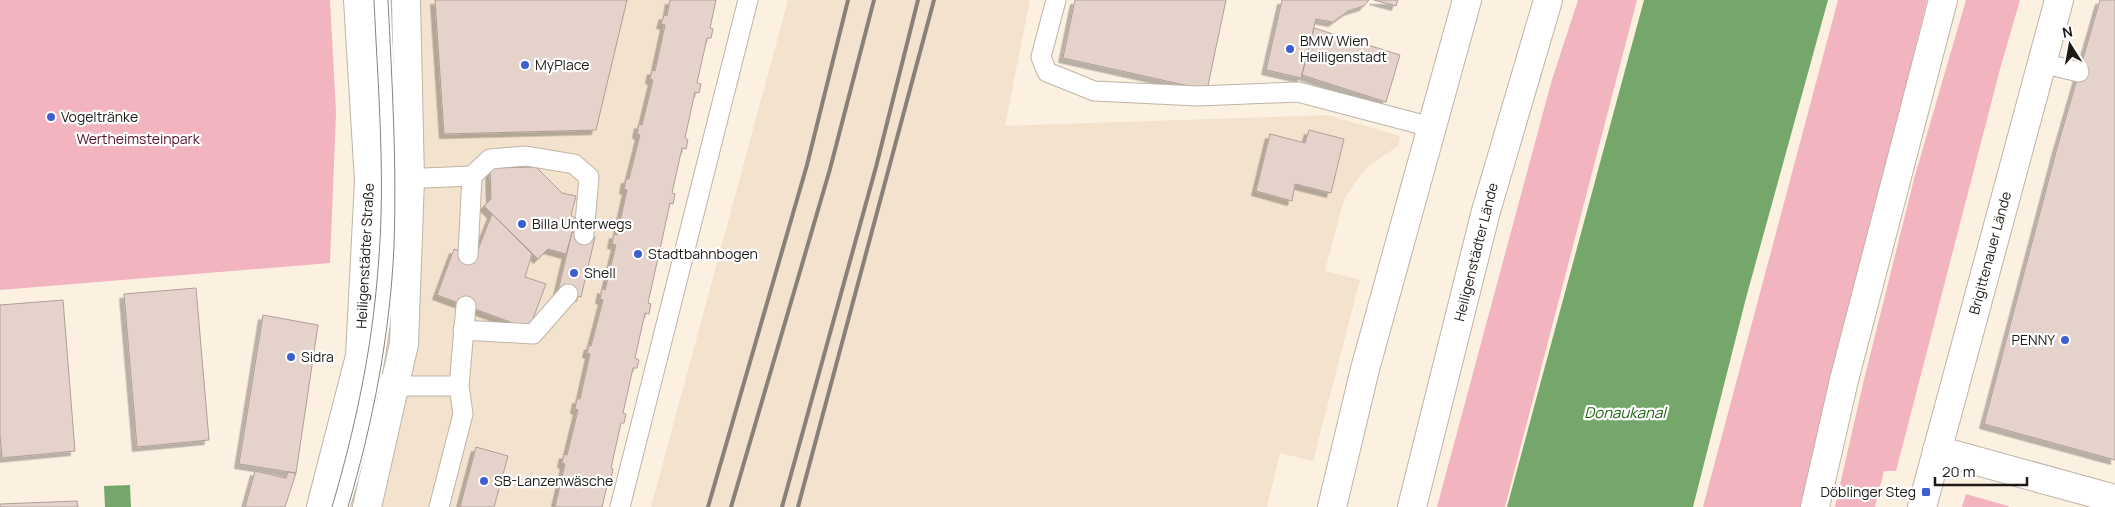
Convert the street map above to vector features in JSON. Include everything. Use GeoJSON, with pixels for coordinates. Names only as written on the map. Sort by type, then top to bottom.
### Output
{"type":"FeatureCollection","features":[{"type":"Feature","properties":{"kind":"main road","name":"Heiligenstädter Straße"},"geometry":{"type":"LineString","coordinates":[[321,507],[374,381],[404,344],[389,180],[358,0]]}},
{"type":"Feature","properties":{"kind":"main road","name":"Heiligenstädter Straße"},"geometry":{"type":"LineString","coordinates":[[368,507],[374,381],[360,356],[389,180],[406,0]]}},
{"type":"Feature","properties":{"kind":"main road"},"geometry":{"type":"LineString","coordinates":[[1332,507],[1365,369],[1466,0]]}},
{"type":"Feature","properties":{"kind":"main road","name":"Heiligenstädter Lände"},"geometry":{"type":"LineString","coordinates":[[1412,507],[1486,211],[1548,0]]}},
{"type":"Feature","properties":{"kind":"main road"},"geometry":{"type":"LineString","coordinates":[[1815,507],[1844,380],[1943,0]]}},
{"type":"Feature","properties":{"kind":"main road","name":"Brigittenauer Lände"},"geometry":{"type":"LineString","coordinates":[[1922,507],[2059,0]]}},
{"type":"Feature","properties":{"kind":"main road"},"geometry":{"type":"LineString","coordinates":[[1937,450],[2115,499]]}},
{"type":"Feature","properties":{"kind":"lane"},"geometry":{"type":"LineString","coordinates":[[381,0],[389,180],[472,176],[490,159],[526,156],[574,164],[589,177],[584,235]]}},
{"type":"Feature","properties":{"kind":"lane"},"geometry":{"type":"LineString","coordinates":[[620,507],[748,0]]}},
{"type":"Feature","properties":{"kind":"lane"},"geometry":{"type":"LineString","coordinates":[[1056,0],[1041,57],[1047,72],[1094,90],[1198,96],[1298,92],[1431,127]]}},
{"type":"Feature","properties":{"kind":"lane"},"geometry":{"type":"LineString","coordinates":[[2042,63],[2079,72]]}},
{"type":"Feature","properties":{"kind":"lane"},"geometry":{"type":"LineString","coordinates":[[468,254],[472,176]]}},
{"type":"Feature","properties":{"kind":"lane"},"geometry":{"type":"LineString","coordinates":[[464,330],[534,334],[568,294]]}},
{"type":"Feature","properties":{"kind":"lane"},"geometry":{"type":"LineString","coordinates":[[439,507],[463,414],[458,386],[466,306]]}},
{"type":"Feature","properties":{"kind":"lane"},"geometry":{"type":"LineString","coordinates":[[340,507],[374,381],[458,386]]}},
{"type":"Feature","properties":{"kind":"shaded area"},"geometry":{"type":"Polygon","coordinates":[[[381,0],[670,0],[667,16],[664,15],[662,24],[665,25],[655,71],[652,70],[650,79],[653,80],[642,125],[639,124],[637,134],[640,135],[629,179],[626,179],[624,189],[627,190],[617,235],[614,234],[612,244],[616,245],[605,290],[602,290],[600,299],[603,300],[591,346],[589,345],[587,353],[590,354],[580,399],[577,399],[575,408],[578,410],[567,455],[564,455],[562,463],[565,464],[555,507],[340,507],[381,0]]]}},
{"type":"Feature","properties":{"kind":"shaded area"},"geometry":{"type":"Polygon","coordinates":[[[788,0],[1030,0],[1005,126],[1327,115],[1400,136],[1398,146],[1366,168],[1345,197],[1342,207],[1325,271],[1360,280],[1313,461],[1280,453],[1267,507],[651,507],[788,0]]]}},
{"type":"Feature","properties":{"kind":"green space","name":"Wertheimsteinpark"},"geometry":{"type":"Polygon","coordinates":[[[0,0],[330,0],[336,112],[330,263],[0,290],[0,0]]]}},
{"type":"Feature","properties":{"kind":"green space"},"geometry":{"type":"Polygon","coordinates":[[[1578,0],[1637,0],[1505,507],[1437,507],[1551,83],[1578,0]]]}},
{"type":"Feature","properties":{"kind":"green space"},"geometry":{"type":"Polygon","coordinates":[[[1838,0],[1927,0],[1806,507],[1703,507],[1838,0]]]}},
{"type":"Feature","properties":{"kind":"green space"},"geometry":{"type":"Polygon","coordinates":[[[1966,0],[2020,0],[2000,69],[1896,471],[1884,471],[1875,507],[1835,507],[1863,384],[1914,179],[1966,0]]]}},
{"type":"Feature","properties":{"kind":"green space"},"geometry":{"type":"Polygon","coordinates":[[[1966,494],[2008,506],[2009,507],[1962,507],[1966,494]]]}},
{"type":"Feature","properties":{"kind":"water","name":"Donaukanal"},"geometry":{"type":"Polygon","coordinates":[[[1644,0],[1828,0],[1746,298],[1693,507],[1507,507],[1644,0]]]}},
{"type":"Feature","properties":{"kind":"water"},"geometry":{"type":"Polygon","coordinates":[[[130,485],[131,507],[105,507],[104,486],[130,485]]]}},
{"type":"Feature","properties":{"kind":"building","name":"MyPlace"},"geometry":{"type":"Polygon","coordinates":[[[435,0],[627,0],[596,130],[444,134],[435,0]]]}},
{"type":"Feature","properties":{"kind":"building","name":"Stadtbahnbogen"},"geometry":{"type":"Polygon","coordinates":[[[670,0],[716,0],[710,28],[713,29],[711,38],[707,38],[697,83],[701,84],[699,93],[695,92],[685,138],[688,140],[686,149],[682,148],[672,193],[675,194],[673,204],[670,203],[660,249],[663,249],[661,258],[658,258],[648,303],[651,304],[649,314],[645,313],[635,358],[639,360],[637,368],[633,368],[623,413],[626,414],[624,423],[621,423],[611,468],[613,469],[611,478],[609,478],[602,507],[555,507],[565,464],[562,463],[564,454],[567,455],[578,410],[575,409],[577,399],[580,399],[590,354],[587,353],[589,345],[591,346],[603,300],[600,299],[602,289],[605,290],[616,245],[612,244],[614,234],[617,235],[627,190],[624,189],[626,179],[629,179],[640,135],[637,134],[639,124],[642,125],[653,80],[650,79],[652,70],[655,71],[665,25],[661,24],[664,15],[667,16],[670,0]]]}},
{"type":"Feature","properties":{"kind":"building"},"geometry":{"type":"Polygon","coordinates":[[[1075,0],[1226,0],[1207,90],[1063,58],[1075,0]]]}},
{"type":"Feature","properties":{"kind":"building","name":"BMW Wien Heiligenstadt"},"geometry":{"type":"Polygon","coordinates":[[[1282,0],[1369,0],[1364,6],[1348,11],[1333,22],[1316,19],[1301,78],[1266,70],[1282,0]]]}},
{"type":"Feature","properties":{"kind":"building","name":"BMW Wien Heiligenstadt"},"geometry":{"type":"Polygon","coordinates":[[[1374,0],[1398,0],[1396,6],[1374,0]]]}},
{"type":"Feature","properties":{"kind":"building"},"geometry":{"type":"Polygon","coordinates":[[[2100,0],[2115,0],[2115,460],[1984,424],[2057,148],[2100,0]]]}},
{"type":"Feature","properties":{"kind":"building"},"geometry":{"type":"Polygon","coordinates":[[[1314,28],[1400,55],[1386,102],[1302,75],[1314,28]]]}},
{"type":"Feature","properties":{"kind":"building"},"geometry":{"type":"Polygon","coordinates":[[[1309,130],[1344,139],[1331,193],[1295,184],[1292,201],[1256,191],[1270,134],[1305,143],[1309,130]]]}},
{"type":"Feature","properties":{"kind":"building"},"geometry":{"type":"Polygon","coordinates":[[[536,167],[562,193],[576,196],[571,215],[576,219],[566,254],[548,249],[538,259],[484,206],[491,199],[490,168],[536,167]]]}},
{"type":"Feature","properties":{"kind":"building"},"geometry":{"type":"Polygon","coordinates":[[[492,214],[532,254],[525,277],[546,284],[529,329],[437,295],[454,249],[475,257],[492,214]]]}},
{"type":"Feature","properties":{"kind":"building","name":"Shell"},"geometry":{"type":"Polygon","coordinates":[[[572,232],[595,237],[581,297],[558,291],[572,232]]]}},
{"type":"Feature","properties":{"kind":"building"},"geometry":{"type":"Polygon","coordinates":[[[196,288],[209,440],[137,447],[124,294],[196,288]]]}},
{"type":"Feature","properties":{"kind":"building"},"geometry":{"type":"Polygon","coordinates":[[[63,300],[75,451],[2,458],[0,435],[0,305],[63,300]]]}},
{"type":"Feature","properties":{"kind":"building"},"geometry":{"type":"Polygon","coordinates":[[[263,315],[318,325],[296,473],[239,464],[263,315]]]}},
{"type":"Feature","properties":{"kind":"building","name":"SB-Lanzenwäsche"},"geometry":{"type":"Polygon","coordinates":[[[476,447],[508,456],[494,507],[460,507],[476,447]]]}},
{"type":"Feature","properties":{"kind":"building"},"geometry":{"type":"Polygon","coordinates":[[[255,471],[286,478],[288,472],[296,473],[285,507],[245,507],[255,471]]]}},
{"type":"Feature","properties":{"kind":"building"},"geometry":{"type":"Polygon","coordinates":[[[77,501],[78,507],[0,507],[0,504],[77,501]]]}},
{"type":"Feature","properties":{"kind":"tram line"},"geometry":{"type":"LineString","coordinates":[[332,507],[348,448],[367,359],[378,269],[381,168],[374,0]]}},
{"type":"Feature","properties":{"kind":"tram line"},"geometry":{"type":"LineString","coordinates":[[348,507],[365,443],[379,378],[392,279],[395,215],[388,0]]}},
{"type":"Feature","properties":{"kind":"railway"},"geometry":{"type":"LineString","coordinates":[[708,507],[807,165],[848,0]]}},
{"type":"Feature","properties":{"kind":"railway"},"geometry":{"type":"LineString","coordinates":[[731,507],[830,169],[874,0]]}},
{"type":"Feature","properties":{"kind":"railway"},"geometry":{"type":"LineString","coordinates":[[782,507],[876,167],[918,0]]}},
{"type":"Feature","properties":{"kind":"railway"},"geometry":{"type":"LineString","coordinates":[[798,507],[934,0]]}},
{"type":"Feature","properties":{"kind":"place","name":"BMW Wien Heiligenstadt"},"geometry":{"type":"Point","coordinates":[1290,49]}},
{"type":"Feature","properties":{"kind":"place","name":"MyPlace"},"geometry":{"type":"Point","coordinates":[525,65]}},
{"type":"Feature","properties":{"kind":"place","name":"Vogeltränke"},"geometry":{"type":"Point","coordinates":[51,117]}},
{"type":"Feature","properties":{"kind":"place","name":"Billa Unterwegs"},"geometry":{"type":"Point","coordinates":[522,224]}},
{"type":"Feature","properties":{"kind":"place","name":"Stadtbahnbogen"},"geometry":{"type":"Point","coordinates":[638,254]}},
{"type":"Feature","properties":{"kind":"place","name":"Shell"},"geometry":{"type":"Point","coordinates":[574,273]}},
{"type":"Feature","properties":{"kind":"place","name":"PENNY"},"geometry":{"type":"Point","coordinates":[2065,340]}},
{"type":"Feature","properties":{"kind":"place","name":"Sidra"},"geometry":{"type":"Point","coordinates":[291,357]}},
{"type":"Feature","properties":{"kind":"place","name":"SB-Lanzenwäsche"},"geometry":{"type":"Point","coordinates":[484,481]}},
{"type":"Feature","properties":{"kind":"place","name":"Döblinger Steg"},"geometry":{"type":"Point","coordinates":[1926,492]}}]}
